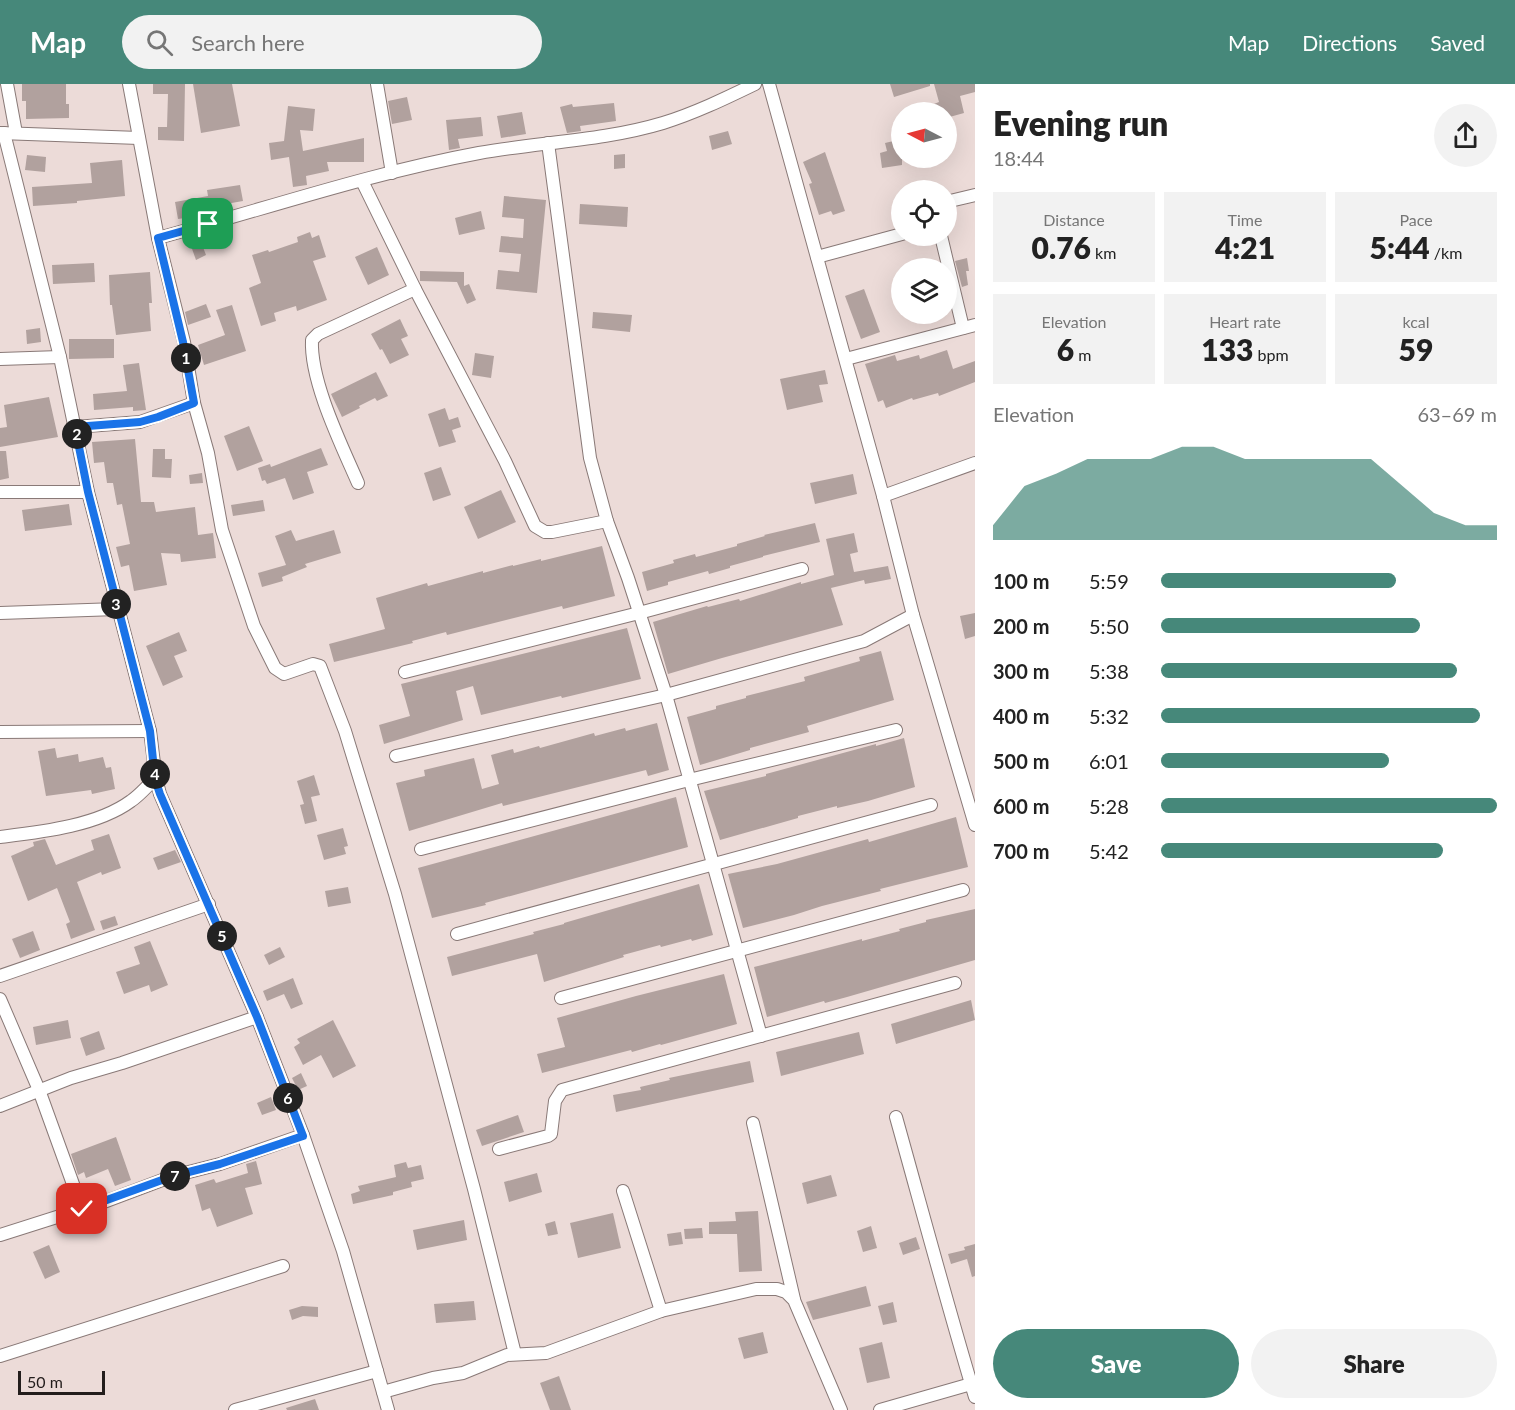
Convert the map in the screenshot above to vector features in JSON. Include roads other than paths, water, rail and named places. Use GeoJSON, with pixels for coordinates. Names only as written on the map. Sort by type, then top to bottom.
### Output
{"type":"FeatureCollection","features":[{"type":"Feature","properties":{"kind":"street"},"geometry":{"type":"LineString","coordinates":[[7,84],[7,133],[60,357],[88,492],[150,731],[155,779],[257,1017],[303,1136],[343,1251],[388,1410]]}},
{"type":"Feature","properties":{"kind":"street"},"geometry":{"type":"LineString","coordinates":[[129,84],[158,238],[183,342],[194,403],[208,453],[222,530],[254,626],[279,672],[284,674],[313,664],[320,666],[345,731],[395,894],[474,1189],[514,1354]]}},
{"type":"Feature","properties":{"kind":"street"},"geometry":{"type":"LineString","coordinates":[[377,84],[392,173]]}},
{"type":"Feature","properties":{"kind":"street"},"geometry":{"type":"LineString","coordinates":[[158,238],[392,173],[479,153],[620,133],[662,123],[707,107],[755,84]]}},
{"type":"Feature","properties":{"kind":"street"},"geometry":{"type":"LineString","coordinates":[[769,84],[846,359],[913,615],[972,802],[975,825]]}},
{"type":"Feature","properties":{"kind":"street"},"geometry":{"type":"LineString","coordinates":[[7,133],[139,138]]}},
{"type":"Feature","properties":{"kind":"street"},"geometry":{"type":"LineString","coordinates":[[548,143],[590,458],[607,521],[666,695],[761,1036]]}},
{"type":"Feature","properties":{"kind":"street"},"geometry":{"type":"LineString","coordinates":[[362,181],[415,290],[505,461],[535,526],[545,532],[552,532],[607,521]]}},
{"type":"Feature","properties":{"kind":"street"},"geometry":{"type":"LineString","coordinates":[[957,199],[975,195]]}},
{"type":"Feature","properties":{"kind":"street"},"geometry":{"type":"LineString","coordinates":[[817,257],[891,237]]}},
{"type":"Feature","properties":{"kind":"street"},"geometry":{"type":"LineString","coordinates":[[846,359],[969,327],[944,246]]}},
{"type":"Feature","properties":{"kind":"street"},"geometry":{"type":"LineString","coordinates":[[358,483],[326,409],[311,352],[312,340],[318,334],[415,290]]}},
{"type":"Feature","properties":{"kind":"street"},"geometry":{"type":"LineString","coordinates":[[0,359],[60,357]]}},
{"type":"Feature","properties":{"kind":"street"},"geometry":{"type":"LineString","coordinates":[[75,427],[140,422],[194,403]]}},
{"type":"Feature","properties":{"kind":"street"},"geometry":{"type":"LineString","coordinates":[[883,496],[975,463]]}},
{"type":"Feature","properties":{"kind":"street"},"geometry":{"type":"LineString","coordinates":[[0,492],[88,492]]}},
{"type":"Feature","properties":{"kind":"street"},"geometry":{"type":"LineString","coordinates":[[405,672],[802,569]]}},
{"type":"Feature","properties":{"kind":"street"},"geometry":{"type":"LineString","coordinates":[[0,614],[117,609]]}},
{"type":"Feature","properties":{"kind":"street"},"geometry":{"type":"LineString","coordinates":[[396,756],[666,695],[864,641],[913,615]]}},
{"type":"Feature","properties":{"kind":"street"},"geometry":{"type":"LineString","coordinates":[[421,849],[689,780],[896,730]]}},
{"type":"Feature","properties":{"kind":"street"},"geometry":{"type":"LineString","coordinates":[[0,732],[150,731]]}},
{"type":"Feature","properties":{"kind":"street"},"geometry":{"type":"LineString","coordinates":[[0,837],[38,832],[89,820],[119,809],[132,801],[155,779]]}},
{"type":"Feature","properties":{"kind":"street"},"geometry":{"type":"LineString","coordinates":[[457,934],[931,805]]}},
{"type":"Feature","properties":{"kind":"street"},"geometry":{"type":"LineString","coordinates":[[561,998],[963,890]]}},
{"type":"Feature","properties":{"kind":"street"},"geometry":{"type":"LineString","coordinates":[[0,976],[209,904]]}},
{"type":"Feature","properties":{"kind":"street"},"geometry":{"type":"LineString","coordinates":[[499,1149],[551,1134],[555,1101],[562,1090],[955,983]]}},
{"type":"Feature","properties":{"kind":"street"},"geometry":{"type":"LineString","coordinates":[[0,999],[39,1090],[82,1209]]}},
{"type":"Feature","properties":{"kind":"street"},"geometry":{"type":"LineString","coordinates":[[0,1106],[39,1090],[257,1017]]}},
{"type":"Feature","properties":{"kind":"street"},"geometry":{"type":"LineString","coordinates":[[896,1117],[975,1397]]}},
{"type":"Feature","properties":{"kind":"street"},"geometry":{"type":"LineString","coordinates":[[753,1123],[794,1300],[840,1410]]}},
{"type":"Feature","properties":{"kind":"street"},"geometry":{"type":"LineString","coordinates":[[0,1235],[82,1209],[173,1176],[220,1164],[303,1136]]}},
{"type":"Feature","properties":{"kind":"street"},"geometry":{"type":"LineString","coordinates":[[623,1191],[661,1311]]}},
{"type":"Feature","properties":{"kind":"street"},"geometry":{"type":"LineString","coordinates":[[0,1356],[283,1266]]}},
{"type":"Feature","properties":{"kind":"street"},"geometry":{"type":"LineString","coordinates":[[382,1392],[433,1378],[463,1373],[491,1360],[514,1354],[546,1353],[661,1311],[756,1289],[777,1289],[786,1292],[794,1300]]}},
{"type":"Feature","properties":{"kind":"street"},"geometry":{"type":"LineString","coordinates":[[235,1410],[376,1371]]}},
{"type":"Feature","properties":{"kind":"street"},"geometry":{"type":"LineString","coordinates":[[880,1410],[971,1384]]}}]}
